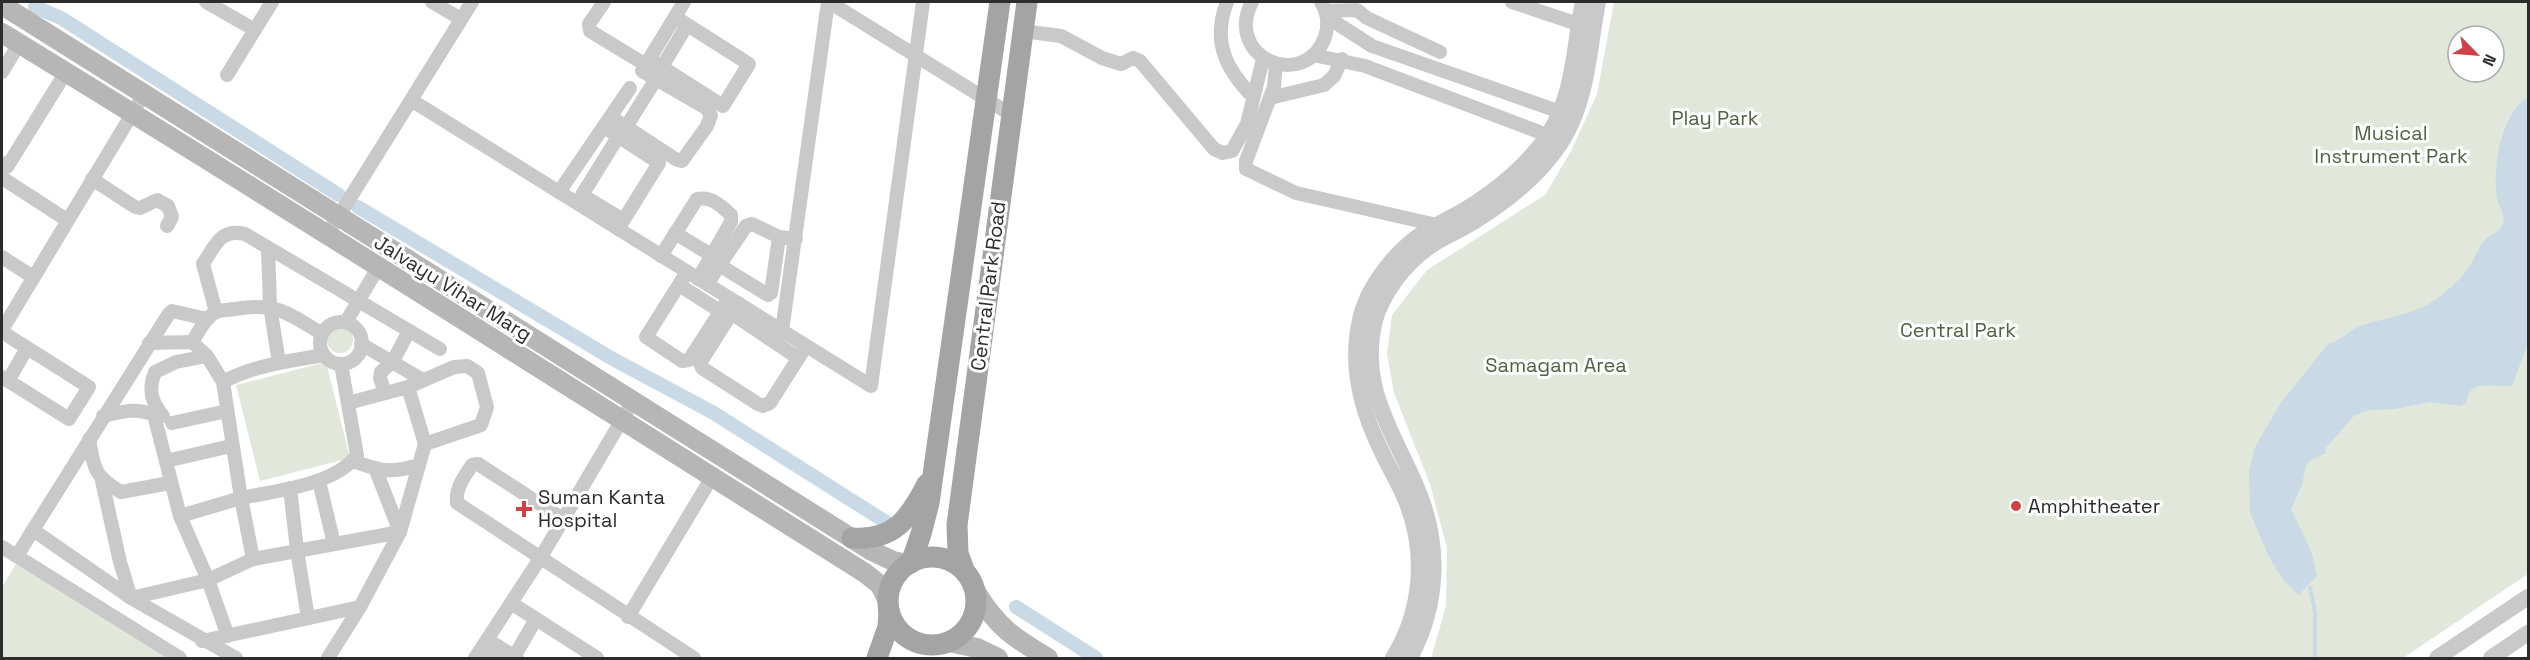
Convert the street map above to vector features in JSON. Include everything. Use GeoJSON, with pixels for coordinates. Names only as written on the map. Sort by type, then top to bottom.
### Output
{"type":"FeatureCollection","features":[{"type":"Feature","properties":{"kind":"main road","name":"Central Park Road"},"geometry":{"type":"LineString","coordinates":[[909,563],[926,519],[1000,2]]}},
{"type":"Feature","properties":{"kind":"main road","name":"Central Park Road"},"geometry":{"type":"LineString","coordinates":[[964,570],[958,553],[957,525],[1010,114],[1027,2]]}},
{"type":"Feature","properties":{"kind":"main road","name":"Jalvayu Vihar Marg"},"geometry":{"type":"LineString","coordinates":[[2,5],[144,94],[341,212],[633,401],[852,538],[882,556],[909,563]]}},
{"type":"Feature","properties":{"kind":"main road","name":"Jalvayu Vihar Marg"},"geometry":{"type":"LineString","coordinates":[[8,41],[66,72],[132,113],[874,579],[885,593],[889,605]]}},
{"type":"Feature","properties":{"kind":"main road"},"geometry":{"type":"LineString","coordinates":[[852,538],[872,539],[892,531],[914,507],[934,468]]}},
{"type":"Feature","properties":{"kind":"main road"},"geometry":{"type":"LineString","coordinates":[[877,658],[886,634],[892,584],[909,563],[924,558],[941,558],[964,570],[996,622],[1019,641],[1048,658]]}},
{"type":"Feature","properties":{"kind":"main road"},"geometry":{"type":"LineString","coordinates":[[919,658],[963,632],[973,618],[976,592]]}},
{"type":"Feature","properties":{"kind":"main road"},"geometry":{"type":"LineString","coordinates":[[889,605],[896,625],[908,638],[924,644],[945,643],[977,648],[998,658]]}},
{"type":"Feature","properties":{"kind":"street"},"geometry":{"type":"LineString","coordinates":[[206,2],[255,30]]}},
{"type":"Feature","properties":{"kind":"street"},"geometry":{"type":"LineString","coordinates":[[227,75],[272,2]]}},
{"type":"Feature","properties":{"kind":"street"},"geometry":{"type":"LineString","coordinates":[[432,2],[461,20]]}},
{"type":"Feature","properties":{"kind":"street"},"geometry":{"type":"LineString","coordinates":[[327,235],[472,2]]}},
{"type":"Feature","properties":{"kind":"street"},"geometry":{"type":"LineString","coordinates":[[604,2],[589,24],[590,32],[641,72],[659,73],[723,106],[749,64],[675,17]]}},
{"type":"Feature","properties":{"kind":"street"},"geometry":{"type":"LineString","coordinates":[[559,192],[641,72],[684,2]]}},
{"type":"Feature","properties":{"kind":"street"},"geometry":{"type":"LineString","coordinates":[[782,331],[829,2],[1010,114]]}},
{"type":"Feature","properties":{"kind":"street"},"geometry":{"type":"LineString","coordinates":[[687,25],[582,195],[661,255],[697,278],[729,306],[802,352],[870,386],[923,2]]}},
{"type":"Feature","properties":{"kind":"street"},"geometry":{"type":"LineString","coordinates":[[1227,2],[1220,32],[1222,54],[1242,85],[1253,96]]}},
{"type":"Feature","properties":{"kind":"street"},"geometry":{"type":"LineString","coordinates":[[1252,2],[1247,11],[1245,24],[1247,38],[1254,50],[1270,61],[1289,65],[1302,62],[1313,55],[1322,44],[1327,31],[1324,10]]}},
{"type":"Feature","properties":{"kind":"street"},"geometry":{"type":"LineString","coordinates":[[1512,2],[1578,24]]}},
{"type":"Feature","properties":{"kind":"street"},"geometry":{"type":"LineString","coordinates":[[1567,115],[1569,82],[1583,2]]}},
{"type":"Feature","properties":{"kind":"street"},"geometry":{"type":"LineString","coordinates":[[1410,658],[1419,642],[1430,609],[1434,570],[1433,543],[1421,499],[1391,437],[1379,404],[1372,368],[1372,336],[1375,321],[1388,293],[1416,258],[1503,200],[1542,166],[1584,86],[1598,2]]}},
{"type":"Feature","properties":{"kind":"street"},"geometry":{"type":"LineString","coordinates":[[1324,10],[1357,6],[1367,18],[1440,52]]}},
{"type":"Feature","properties":{"kind":"street"},"geometry":{"type":"LineString","coordinates":[[1324,10],[1372,46],[1567,115]]}},
{"type":"Feature","properties":{"kind":"street"},"geometry":{"type":"LineString","coordinates":[[1023,31],[1061,36],[1102,58],[1121,64],[1133,58],[1140,61],[1214,150],[1223,153],[1232,150],[1246,124],[1253,96],[1270,61]]}},
{"type":"Feature","properties":{"kind":"street"},"geometry":{"type":"LineString","coordinates":[[2,72],[8,41]]}},
{"type":"Feature","properties":{"kind":"street"},"geometry":{"type":"LineString","coordinates":[[1313,55],[1342,59],[1365,66],[1555,138]]}},
{"type":"Feature","properties":{"kind":"street"},"geometry":{"type":"LineString","coordinates":[[1270,98],[1324,85],[1334,76],[1342,59]]}},
{"type":"Feature","properties":{"kind":"street"},"geometry":{"type":"LineString","coordinates":[[1270,61],[1270,98],[1246,161],[1246,168],[1296,193],[1437,225]]}},
{"type":"Feature","properties":{"kind":"street"},"geometry":{"type":"LineString","coordinates":[[2,163],[7,167],[66,72]]}},
{"type":"Feature","properties":{"kind":"street"},"geometry":{"type":"LineString","coordinates":[[622,132],[682,161],[707,126],[711,115],[706,108],[659,73]]}},
{"type":"Feature","properties":{"kind":"street"},"geometry":{"type":"LineString","coordinates":[[27,348],[5,379],[69,419],[89,387],[27,348],[3,326],[144,94]]}},
{"type":"Feature","properties":{"kind":"street"},"geometry":{"type":"LineString","coordinates":[[411,100],[559,192],[620,224]]}},
{"type":"Feature","properties":{"kind":"street"},"geometry":{"type":"LineString","coordinates":[[607,122],[659,163],[620,224]]}},
{"type":"Feature","properties":{"kind":"street"},"geometry":{"type":"LineString","coordinates":[[1393,658],[1405,636],[1415,605],[1419,570],[1418,545],[1407,504],[1364,408],[1357,370],[1357,334],[1360,317],[1367,300],[1385,271],[1406,247],[1494,189],[1555,138]]}},
{"type":"Feature","properties":{"kind":"street"},"geometry":{"type":"LineString","coordinates":[[2,178],[67,220]]}},
{"type":"Feature","properties":{"kind":"street"},"geometry":{"type":"LineString","coordinates":[[92,179],[135,207],[140,208],[157,200],[168,206],[172,217],[167,226]]}},
{"type":"Feature","properties":{"kind":"street"},"geometry":{"type":"LineString","coordinates":[[661,255],[697,199],[703,198],[719,203],[731,215],[731,222],[715,260]]}},
{"type":"Feature","properties":{"kind":"street"},"geometry":{"type":"LineString","coordinates":[[729,306],[689,360],[682,361],[646,337],[679,285],[697,278],[746,226],[752,224],[780,237],[796,239]]}},
{"type":"Feature","properties":{"kind":"street"},"geometry":{"type":"LineString","coordinates":[[192,342],[212,316],[203,264],[222,236],[233,231],[245,234],[440,349]]}},
{"type":"Feature","properties":{"kind":"street"},"geometry":{"type":"LineString","coordinates":[[675,233],[768,295],[771,293],[780,237]]}},
{"type":"Feature","properties":{"kind":"street"},"geometry":{"type":"LineString","coordinates":[[268,249],[270,306],[279,363]]}},
{"type":"Feature","properties":{"kind":"street"},"geometry":{"type":"LineString","coordinates":[[2,257],[33,277]]}},
{"type":"Feature","properties":{"kind":"street"},"geometry":{"type":"LineString","coordinates":[[349,324],[382,269]]}},
{"type":"Feature","properties":{"kind":"street"},"geometry":{"type":"LineString","coordinates":[[679,285],[782,331],[802,352]]}},
{"type":"Feature","properties":{"kind":"street"},"geometry":{"type":"LineString","coordinates":[[17,556],[88,439],[172,311],[212,316],[270,306],[295,316],[322,334]]}},
{"type":"Feature","properties":{"kind":"street"},"geometry":{"type":"LineString","coordinates":[[729,306],[700,363],[702,368],[739,392],[763,406],[770,403],[802,352]]}},
{"type":"Feature","properties":{"kind":"street"},"geometry":{"type":"LineString","coordinates":[[332,324],[349,324],[359,334],[361,344],[352,360],[341,364],[334,363],[324,355],[321,348],[322,334],[332,324]]}},
{"type":"Feature","properties":{"kind":"street"},"geometry":{"type":"LineString","coordinates":[[385,393],[380,378],[381,372],[393,361],[409,330]]}},
{"type":"Feature","properties":{"kind":"street"},"geometry":{"type":"LineString","coordinates":[[149,343],[192,342],[207,356],[223,382],[231,446],[253,559]]}},
{"type":"Feature","properties":{"kind":"street"},"geometry":{"type":"LineString","coordinates":[[361,344],[423,380]]}},
{"type":"Feature","properties":{"kind":"street"},"geometry":{"type":"LineString","coordinates":[[223,382],[235,375],[279,363],[324,355]]}},
{"type":"Feature","properties":{"kind":"street"},"geometry":{"type":"LineString","coordinates":[[207,356],[176,362],[155,372],[151,390],[152,401],[167,420],[227,411]]}},
{"type":"Feature","properties":{"kind":"street"},"geometry":{"type":"LineString","coordinates":[[180,516],[241,498],[319,480],[352,461],[357,455],[341,364]]}},
{"type":"Feature","properties":{"kind":"street"},"geometry":{"type":"LineString","coordinates":[[348,403],[408,387],[454,367],[467,366],[478,373],[487,407],[481,425],[425,444]]}},
{"type":"Feature","properties":{"kind":"street"},"geometry":{"type":"LineString","coordinates":[[328,658],[360,607],[400,532],[425,444],[408,387]]}},
{"type":"Feature","properties":{"kind":"street"},"geometry":{"type":"LineString","coordinates":[[481,649],[541,557],[633,401]]}},
{"type":"Feature","properties":{"kind":"street"},"geometry":{"type":"LineString","coordinates":[[103,416],[132,410],[144,410],[154,415],[180,516],[208,580],[228,636]]}},
{"type":"Feature","properties":{"kind":"street"},"geometry":{"type":"LineString","coordinates":[[88,439],[93,461],[102,481],[120,562],[131,598]]}},
{"type":"Feature","properties":{"kind":"street"},"geometry":{"type":"LineString","coordinates":[[166,461],[231,446]]}},
{"type":"Feature","properties":{"kind":"street"},"geometry":{"type":"LineString","coordinates":[[352,461],[395,472],[419,465]]}},
{"type":"Feature","properties":{"kind":"street"},"geometry":{"type":"LineString","coordinates":[[563,519],[482,465],[472,465],[461,482],[456,496],[457,503],[694,658]]}},
{"type":"Feature","properties":{"kind":"street"},"geometry":{"type":"LineString","coordinates":[[375,468],[400,532]]}},
{"type":"Feature","properties":{"kind":"street"},"geometry":{"type":"LineString","coordinates":[[628,616],[712,477]]}},
{"type":"Feature","properties":{"kind":"street"},"geometry":{"type":"LineString","coordinates":[[319,480],[334,544]]}},
{"type":"Feature","properties":{"kind":"street"},"geometry":{"type":"LineString","coordinates":[[102,481],[121,492],[170,483]]}},
{"type":"Feature","properties":{"kind":"street"},"geometry":{"type":"LineString","coordinates":[[290,488],[308,618]]}},
{"type":"Feature","properties":{"kind":"street"},"geometry":{"type":"LineString","coordinates":[[33,530],[131,598],[202,641],[236,658]]}},
{"type":"Feature","properties":{"kind":"street"},"geometry":{"type":"LineString","coordinates":[[131,598],[208,580],[253,559],[400,532]]}},
{"type":"Feature","properties":{"kind":"street"},"geometry":{"type":"LineString","coordinates":[[2,547],[180,658]]}},
{"type":"Feature","properties":{"kind":"street"},"geometry":{"type":"LineString","coordinates":[[2437,658],[2529,597]]}},
{"type":"Feature","properties":{"kind":"street"},"geometry":{"type":"LineString","coordinates":[[511,603],[597,658]]}},
{"type":"Feature","properties":{"kind":"street"},"geometry":{"type":"LineString","coordinates":[[202,641],[360,607]]}},
{"type":"Feature","properties":{"kind":"street"},"geometry":{"type":"LineString","coordinates":[[481,649],[515,658],[536,619]]}},
{"type":"Feature","properties":{"kind":"street"},"geometry":{"type":"LineString","coordinates":[[2491,658],[2529,633]]}},
{"type":"Feature","properties":{"kind":"street"},"geometry":{"type":"LineString","coordinates":[[481,649],[496,658]]}},
{"type":"Feature","properties":{"kind":"green space","name":"Central Park"},"geometry":{"type":"Polygon","coordinates":[[[1614,2],[2528,2],[2528,574],[2403,658],[1431,658],[1446,606],[1447,548],[1430,484],[1394,393],[1387,354],[1392,315],[1427,270],[1545,195],[1571,151],[1597,94],[1614,2]]]}},
{"type":"Feature","properties":{"kind":"green space"},"geometry":{"type":"Polygon","coordinates":[[[340,327],[349,331],[353,340],[349,349],[340,353],[331,349],[327,340],[331,331],[340,327]]]}},
{"type":"Feature","properties":{"kind":"green space"},"geometry":{"type":"Polygon","coordinates":[[[326,362],[350,458],[260,481],[236,385],[326,362]]]}},
{"type":"Feature","properties":{"kind":"green space"},"geometry":{"type":"Polygon","coordinates":[[[16,564],[170,658],[2,658],[2,587],[16,564]]]}},
{"type":"Feature","properties":{"kind":"water"},"geometry":{"type":"Polygon","coordinates":[[[2528,98],[2528,343],[2512,386],[2477,387],[2468,395],[2466,403],[2460,406],[2430,402],[2395,409],[2368,410],[2354,416],[2325,449],[2326,453],[2306,465],[2302,485],[2291,509],[2312,553],[2317,576],[2299,595],[2283,580],[2268,555],[2250,513],[2249,471],[2254,449],[2280,404],[2328,344],[2360,326],[2407,313],[2440,297],[2465,272],[2486,239],[2502,227],[2503,217],[2496,186],[2497,157],[2511,115],[2528,98]]]}},
{"type":"Feature","properties":{"kind":"waterway"},"geometry":{"type":"LineString","coordinates":[[35,7],[61,18],[339,195]]}},
{"type":"Feature","properties":{"kind":"waterway"},"geometry":{"type":"LineString","coordinates":[[358,207],[611,358],[712,412],[889,524]]}},
{"type":"Feature","properties":{"kind":"waterway"},"geometry":{"type":"LineString","coordinates":[[2310,588],[2315,612],[2315,658]]}},
{"type":"Feature","properties":{"kind":"waterway"},"geometry":{"type":"LineString","coordinates":[[1016,607],[1096,658]]}},
{"type":"Feature","properties":{"kind":"place","name":"Amphitheater"},"geometry":{"type":"Point","coordinates":[2016,506]}},
{"type":"Feature","properties":{"kind":"place","name":"Suman Kanta Hospital"},"geometry":{"type":"Point","coordinates":[524,509]}},
{"type":"Feature","properties":{"kind":"park label","name":"Play Park"},"geometry":{"type":"Point","coordinates":[1715,118]}},
{"type":"Feature","properties":{"kind":"park label","name":"Musical Instrument Park"},"geometry":{"type":"Point","coordinates":[2391,144]}},
{"type":"Feature","properties":{"kind":"park label","name":"Samagam Area"},"geometry":{"type":"Point","coordinates":[1556,365]}}]}
